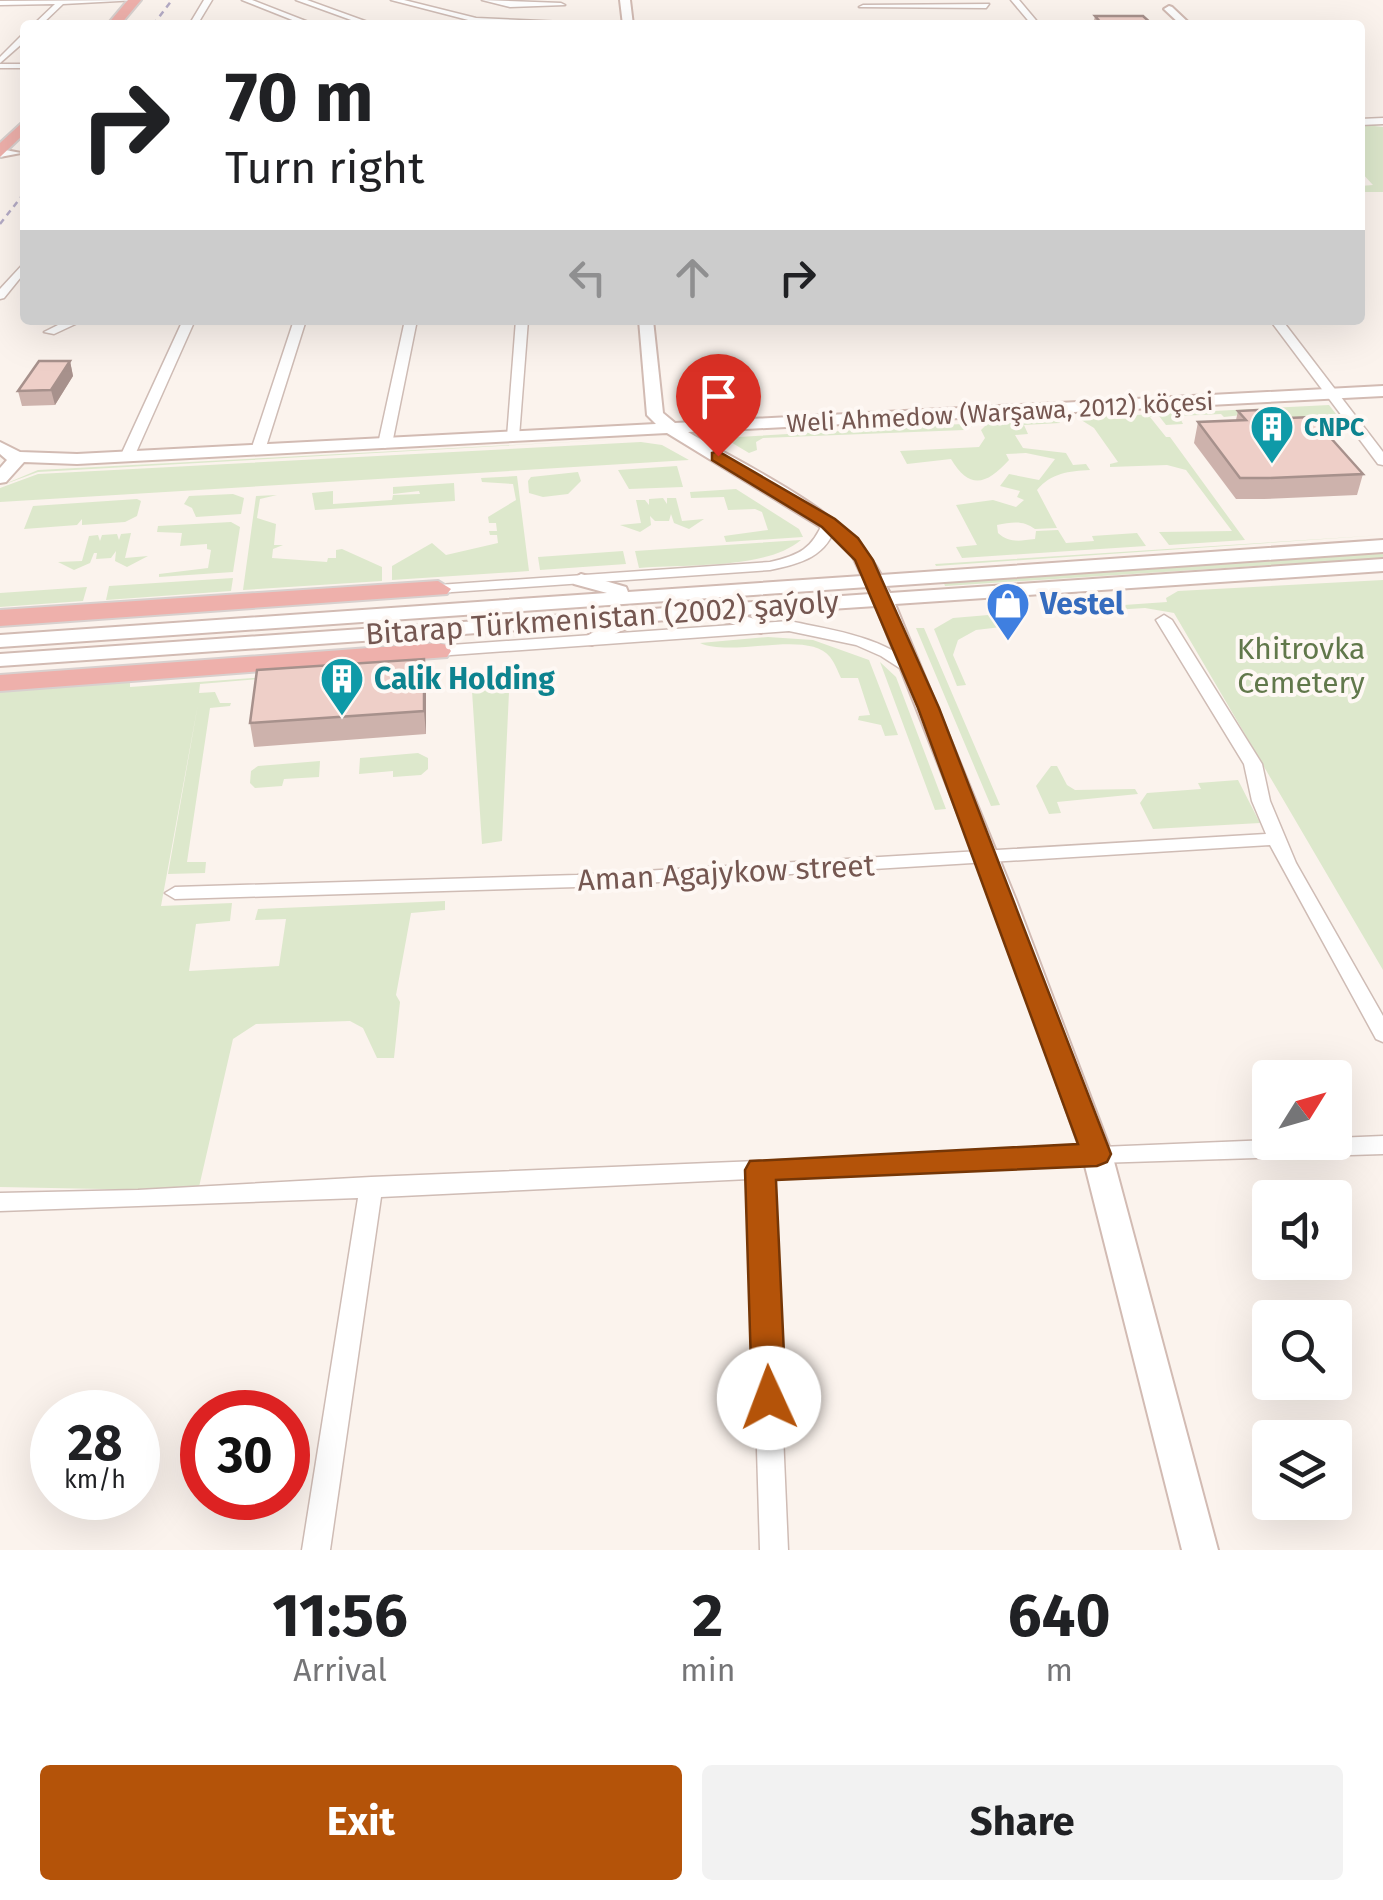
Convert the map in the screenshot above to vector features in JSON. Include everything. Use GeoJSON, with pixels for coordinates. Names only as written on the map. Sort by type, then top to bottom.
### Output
{"type":"FeatureCollection","features":[{"type":"Feature","properties":{"kind":"highway"},"geometry":{"type":"LineString","coordinates":[[116,20],[134,0]]}},
{"type":"Feature","properties":{"kind":"highway"},"geometry":{"type":"LineString","coordinates":[[127,20],[144,0]]}},
{"type":"Feature","properties":{"kind":"highway"},"geometry":{"type":"LineString","coordinates":[[0,169],[10,150]]}},
{"type":"Feature","properties":{"kind":"highway"},"geometry":{"type":"LineString","coordinates":[[0,618],[438,590]]}},
{"type":"Feature","properties":{"kind":"highway"},"geometry":{"type":"LineString","coordinates":[[0,683],[438,651]]}},
{"type":"Feature","properties":{"kind":"street"},"geometry":{"type":"LineString","coordinates":[[0,3],[134,0]]}},
{"type":"Feature","properties":{"kind":"street"},"geometry":{"type":"LineString","coordinates":[[246,0],[298,20]]}},
{"type":"Feature","properties":{"kind":"street"},"geometry":{"type":"LineString","coordinates":[[300,0],[358,20]]}},
{"type":"Feature","properties":{"kind":"street"},"geometry":{"type":"LineString","coordinates":[[396,0],[476,20]]}},
{"type":"Feature","properties":{"kind":"street"},"geometry":{"type":"LineString","coordinates":[[1015,0],[1032,20]]}},
{"type":"Feature","properties":{"kind":"street"},"geometry":{"type":"LineString","coordinates":[[43,20],[62,1]]}},
{"type":"Feature","properties":{"kind":"street"},"geometry":{"type":"LineString","coordinates":[[490,1],[561,2]]}},
{"type":"Feature","properties":{"kind":"street"},"geometry":{"type":"LineString","coordinates":[[862,6],[986,6]]}},
{"type":"Feature","properties":{"kind":"street"},"geometry":{"type":"LineString","coordinates":[[943,7],[950,16]]}},
{"type":"Feature","properties":{"kind":"street"},"geometry":{"type":"LineString","coordinates":[[1169,8],[1181,20]]}},
{"type":"Feature","properties":{"kind":"street"},"geometry":{"type":"LineString","coordinates":[[279,20],[282,14]]}},
{"type":"Feature","properties":{"kind":"street"},"geometry":{"type":"LineString","coordinates":[[0,64],[20,42]]}},
{"type":"Feature","properties":{"kind":"street"},"geometry":{"type":"LineString","coordinates":[[0,296],[20,270]]}},
{"type":"Feature","properties":{"kind":"street"},"geometry":{"type":"LineString","coordinates":[[50,332],[66,325]]}},
{"type":"Feature","properties":{"kind":"street"},"geometry":{"type":"LineString","coordinates":[[127,457],[187,325]]}},
{"type":"Feature","properties":{"kind":"street"},"geometry":{"type":"LineString","coordinates":[[258,450],[298,325]]}},
{"type":"Feature","properties":{"kind":"street"},"geometry":{"type":"LineString","coordinates":[[386,444],[411,325]]}},
{"type":"Feature","properties":{"kind":"street"},"geometry":{"type":"LineString","coordinates":[[513,437],[522,325]]}},
{"type":"Feature","properties":{"kind":"street"},"geometry":{"type":"LineString","coordinates":[[646,325],[655,415],[672,430],[829,523],[851,542],[878,588],[988,859],[1097,1154],[1200,1550]]}},
{"type":"Feature","properties":{"kind":"street"},"geometry":{"type":"LineString","coordinates":[[1280,325],[1383,461]]}},
{"type":"Feature","properties":{"kind":"street","name":"Weli Ahmedow (Warşawa, 2012) köçesi"},"geometry":{"type":"LineString","coordinates":[[6,464],[1383,392]]}},
{"type":"Feature","properties":{"kind":"street"},"geometry":{"type":"LineString","coordinates":[[438,590],[781,564],[809,553],[825,538],[829,523]]}},
{"type":"Feature","properties":{"kind":"street","name":"Bitarap Türkmenistan (2002) şaýoly"},"geometry":{"type":"LineString","coordinates":[[0,660],[1383,546]]}},
{"type":"Feature","properties":{"kind":"street","name":"Bitarap Türkmenistan (2002) şaýoly"},"geometry":{"type":"LineString","coordinates":[[878,588],[1383,564]]}},
{"type":"Feature","properties":{"kind":"street"},"geometry":{"type":"LineString","coordinates":[[741,570],[703,601],[760,627]]}},
{"type":"Feature","properties":{"kind":"street"},"geometry":{"type":"LineString","coordinates":[[581,580],[640,606]]}},
{"type":"Feature","properties":{"kind":"street"},"geometry":{"type":"LineString","coordinates":[[592,639],[640,606]]}},
{"type":"Feature","properties":{"kind":"street","name":"Bitarap Türkmenistan (2002) şaýoly"},"geometry":{"type":"LineString","coordinates":[[0,641],[640,606]]}},
{"type":"Feature","properties":{"kind":"street"},"geometry":{"type":"LineString","coordinates":[[1164,620],[1253,764],[1276,838],[1383,1034]]}},
{"type":"Feature","properties":{"kind":"street"},"geometry":{"type":"LineString","coordinates":[[438,651],[802,627],[861,640],[915,674]]}},
{"type":"Feature","properties":{"kind":"street","name":"Aman Agajykow street"},"geometry":{"type":"LineString","coordinates":[[175,893],[577,881],[988,859],[1276,838]]}},
{"type":"Feature","properties":{"kind":"street"},"geometry":{"type":"LineString","coordinates":[[0,1202],[1383,1145]]}},
{"type":"Feature","properties":{"kind":"street"},"geometry":{"type":"LineString","coordinates":[[760,1170],[774,1550]]}},
{"type":"Feature","properties":{"kind":"street"},"geometry":{"type":"LineString","coordinates":[[316,1550],[370,1186]]}},
{"type":"Feature","properties":{"kind":"green space"},"geometry":{"type":"Polygon","coordinates":[[[1365,124],[1383,124],[1374,126],[1383,127],[1383,192],[1365,192],[1365,186],[1373,185],[1365,176],[1365,124]]]}},
{"type":"Feature","properties":{"kind":"green space"},"geometry":{"type":"Polygon","coordinates":[[[1329,405],[1343,423],[1336,423],[1338,427],[1284,419],[1276,411],[1224,417],[1179,416],[1183,424],[1166,425],[1159,416],[1150,417],[1170,437],[1245,540],[1169,545],[1159,532],[1232,531],[1186,470],[1167,465],[1110,467],[1118,462],[1094,428],[1078,418],[1329,405]]]}},
{"type":"Feature","properties":{"kind":"green space"},"geometry":{"type":"Polygon","coordinates":[[[1057,419],[1060,423],[1024,425],[1028,434],[1015,435],[1023,448],[1066,453],[1073,465],[1086,464],[1090,470],[1061,474],[1037,490],[1057,528],[1035,529],[1012,523],[997,525],[998,533],[1019,541],[1035,539],[1036,531],[1058,530],[1066,543],[1094,541],[1092,536],[1137,533],[1146,546],[962,558],[956,547],[977,545],[956,505],[993,500],[1016,507],[1024,500],[1017,497],[1020,491],[1000,486],[1009,474],[1039,480],[1055,459],[1026,453],[1006,454],[1009,460],[1001,468],[986,479],[972,480],[951,459],[907,464],[900,451],[979,447],[985,438],[981,430],[988,423],[1057,419]]]}},
{"type":"Feature","properties":{"kind":"green space"},"geometry":{"type":"Polygon","coordinates":[[[979,423],[964,430],[763,438],[756,442],[757,450],[749,453],[729,441],[738,437],[979,423]]]}},
{"type":"Feature","properties":{"kind":"green space"},"geometry":{"type":"Polygon","coordinates":[[[625,439],[38,472],[0,486],[38,470],[625,439]]]}},
{"type":"Feature","properties":{"kind":"green space"},"geometry":{"type":"Polygon","coordinates":[[[641,442],[662,445],[689,460],[0,502],[0,488],[38,474],[641,442]]]}},
{"type":"Feature","properties":{"kind":"green space"},"geometry":{"type":"Polygon","coordinates":[[[677,466],[683,487],[629,489],[618,470],[677,466]]]}},
{"type":"Feature","properties":{"kind":"green space"},"geometry":{"type":"Polygon","coordinates":[[[578,472],[581,481],[568,494],[543,497],[529,493],[531,477],[578,472]]]}},
{"type":"Feature","properties":{"kind":"green space"},"geometry":{"type":"Polygon","coordinates":[[[517,476],[529,571],[392,580],[392,566],[432,543],[446,555],[498,543],[497,535],[490,535],[489,531],[497,531],[496,523],[489,523],[488,517],[516,500],[513,484],[482,482],[481,478],[517,476]]]}},
{"type":"Feature","properties":{"kind":"green space"},"geometry":{"type":"Polygon","coordinates":[[[454,483],[455,501],[315,510],[312,493],[333,491],[333,504],[392,500],[393,495],[420,494],[393,494],[393,487],[454,483]]]}},
{"type":"Feature","properties":{"kind":"green space"},"geometry":{"type":"Polygon","coordinates":[[[736,489],[799,529],[803,537],[726,542],[724,536],[768,530],[762,512],[728,510],[724,497],[691,498],[690,492],[736,489]]]}},
{"type":"Feature","properties":{"kind":"green space"},"geometry":{"type":"Polygon","coordinates":[[[233,494],[244,498],[241,514],[196,517],[192,508],[184,504],[189,496],[233,494]]]}},
{"type":"Feature","properties":{"kind":"green space"},"geometry":{"type":"Polygon","coordinates":[[[277,495],[260,499],[257,518],[276,524],[274,545],[283,545],[273,549],[272,558],[327,562],[328,558],[336,558],[336,550],[342,549],[382,567],[382,581],[243,590],[256,496],[277,495]]]}},
{"type":"Feature","properties":{"kind":"green space"},"geometry":{"type":"Polygon","coordinates":[[[663,498],[667,504],[667,498],[676,498],[682,521],[704,519],[689,529],[674,523],[671,514],[669,521],[655,521],[650,516],[651,525],[640,532],[620,525],[641,523],[636,500],[645,500],[649,505],[649,499],[663,498]]]}},
{"type":"Feature","properties":{"kind":"green space"},"geometry":{"type":"Polygon","coordinates":[[[141,501],[137,516],[125,522],[82,525],[82,519],[77,525],[24,529],[33,506],[141,501]]]}},
{"type":"Feature","properties":{"kind":"green space"},"geometry":{"type":"Polygon","coordinates":[[[231,522],[240,527],[233,572],[159,577],[208,568],[211,550],[207,544],[180,546],[182,533],[157,532],[158,526],[231,522]]]}},
{"type":"Feature","properties":{"kind":"green space"},"geometry":{"type":"Polygon","coordinates":[[[131,533],[125,558],[148,556],[127,567],[115,561],[116,551],[111,558],[96,559],[94,553],[90,563],[74,570],[58,562],[82,561],[89,536],[98,535],[100,541],[102,535],[117,534],[119,540],[121,534],[131,533]]]}},
{"type":"Feature","properties":{"kind":"green space"},"geometry":{"type":"Polygon","coordinates":[[[1383,535],[936,566],[935,564],[1383,535]]]}},
{"type":"Feature","properties":{"kind":"green space"},"geometry":{"type":"Polygon","coordinates":[[[801,540],[767,556],[701,565],[639,568],[635,551],[801,540]]]}},
{"type":"Feature","properties":{"kind":"green space"},"geometry":{"type":"Polygon","coordinates":[[[623,551],[626,564],[540,570],[538,557],[623,551]]]}},
{"type":"Feature","properties":{"kind":"green space"},"geometry":{"type":"Polygon","coordinates":[[[1383,553],[1383,558],[945,586],[943,581],[1383,553]]]}},
{"type":"Feature","properties":{"kind":"green space"},"geometry":{"type":"Polygon","coordinates":[[[233,578],[231,591],[106,600],[109,586],[233,578]]]}},
{"type":"Feature","properties":{"kind":"green space","name":"Khitrovka Cemetery"},"geometry":{"type":"Polygon","coordinates":[[[1383,580],[1383,970],[1174,613],[1145,608],[1097,611],[1095,607],[1167,602],[1166,598],[1178,591],[1383,580]]]}},
{"type":"Feature","properties":{"kind":"green space"},"geometry":{"type":"Polygon","coordinates":[[[87,587],[83,601],[0,607],[0,593],[87,587]]]}},
{"type":"Feature","properties":{"kind":"green space"},"geometry":{"type":"Polygon","coordinates":[[[1012,613],[1018,625],[976,630],[958,640],[953,655],[966,685],[957,686],[934,629],[953,618],[1012,613]]]}},
{"type":"Feature","properties":{"kind":"green space"},"geometry":{"type":"Polygon","coordinates":[[[916,628],[924,628],[1000,805],[991,806],[916,628]]]}},
{"type":"Feature","properties":{"kind":"green space"},"geometry":{"type":"Polygon","coordinates":[[[768,637],[813,640],[869,660],[898,735],[885,736],[881,725],[858,720],[859,716],[870,715],[858,678],[841,678],[832,659],[819,649],[788,644],[731,648],[700,643],[768,637]]]}},
{"type":"Feature","properties":{"kind":"green space"},"geometry":{"type":"Polygon","coordinates":[[[880,662],[896,677],[946,809],[935,810],[880,662]]]}},
{"type":"Feature","properties":{"kind":"green space"},"geometry":{"type":"Polygon","coordinates":[[[428,665],[200,684],[199,693],[215,692],[220,703],[231,703],[210,708],[187,862],[206,862],[205,873],[168,874],[198,704],[161,906],[232,903],[230,921],[196,924],[189,971],[279,966],[286,919],[255,920],[258,909],[445,901],[445,910],[411,913],[396,995],[400,1002],[394,1058],[377,1058],[363,1028],[350,1021],[256,1024],[233,1039],[199,1187],[0,1187],[0,690],[130,681],[130,687],[428,665]]]}},
{"type":"Feature","properties":{"kind":"green space"},"geometry":{"type":"Polygon","coordinates":[[[510,671],[502,841],[482,844],[472,691],[458,690],[455,682],[466,674],[510,671]]]}},
{"type":"Feature","properties":{"kind":"green space"},"geometry":{"type":"Polygon","coordinates":[[[418,753],[428,758],[428,769],[421,775],[393,777],[393,771],[359,774],[360,758],[418,753]]]}},
{"type":"Feature","properties":{"kind":"green space"},"geometry":{"type":"Polygon","coordinates":[[[320,761],[319,777],[284,779],[282,786],[255,788],[250,783],[251,771],[258,766],[320,761]]]}},
{"type":"Feature","properties":{"kind":"green space"},"geometry":{"type":"Polygon","coordinates":[[[1051,766],[1057,766],[1067,785],[1075,790],[1135,789],[1138,794],[1057,802],[1061,813],[1049,814],[1036,786],[1051,766]]]}},
{"type":"Feature","properties":{"kind":"green space"},"geometry":{"type":"Polygon","coordinates":[[[1238,780],[1260,823],[1153,829],[1140,803],[1147,793],[1201,789],[1198,783],[1238,780]]]}},
{"type":"Feature","properties":{"kind":"building"},"geometry":{"type":"Polygon","coordinates":[[[1095,16],[1143,16],[1147,20],[1099,20],[1095,16]]]}},
{"type":"Feature","properties":{"kind":"building"},"geometry":{"type":"Polygon","coordinates":[[[39,361],[70,361],[51,390],[18,391],[39,361]]]}},
{"type":"Feature","properties":{"kind":"building"},"geometry":{"type":"Polygon","coordinates":[[[1258,410],[1266,419],[1312,417],[1363,474],[1240,478],[1198,422],[1246,420],[1238,411],[1258,410]]]}},
{"type":"Feature","properties":{"kind":"building"},"geometry":{"type":"Polygon","coordinates":[[[424,659],[424,711],[250,723],[257,670],[424,659]]]}},
{"type":"Feature","properties":{"kind":"railway"},"geometry":{"type":"LineString","coordinates":[[157,20],[172,0]]}},
{"type":"Feature","properties":{"kind":"railway"},"geometry":{"type":"LineString","coordinates":[[0,224],[20,198]]}},
{"type":"Feature","properties":{"kind":"place","name":"CNPC"},"geometry":{"type":"Point","coordinates":[1272,465]}},
{"type":"Feature","properties":{"kind":"place","name":"Vestel"},"geometry":{"type":"Point","coordinates":[1008,642]}},
{"type":"Feature","properties":{"kind":"place","name":"Calik Holding"},"geometry":{"type":"Point","coordinates":[342,717]}},
{"type":"Feature","properties":{"kind":"route"},"geometry":{"type":"LineString","coordinates":[[718,456],[829,523],[864,560],[883,598],[1004,900],[1097,1154],[760,1170],[769,1398]]}}]}
